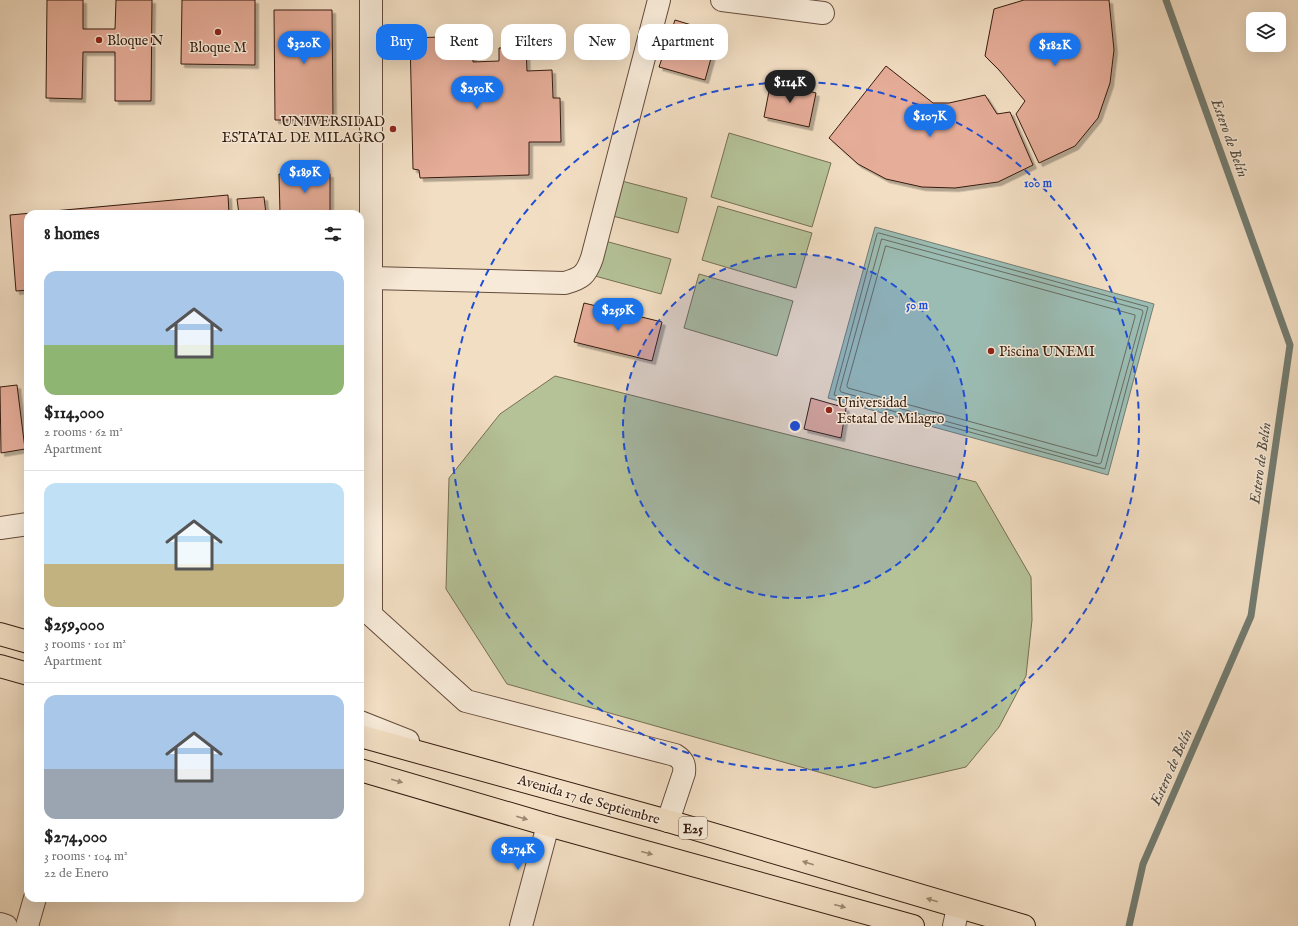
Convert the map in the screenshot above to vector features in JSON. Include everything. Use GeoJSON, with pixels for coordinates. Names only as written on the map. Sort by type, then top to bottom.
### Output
{"type":"FeatureCollection","features":[{"type":"Feature","properties":{"kind":"main road"},"geometry":{"type":"LineString","coordinates":[[0,634],[24,641]]}},
{"type":"Feature","properties":{"kind":"main road"},"geometry":{"type":"LineString","coordinates":[[0,666],[24,673]]}},
{"type":"Feature","properties":{"kind":"main road","name":"Avenida 17 de Septiembre"},"geometry":{"type":"LineString","coordinates":[[364,737],[668,821],[956,917],[1024,926]]}},
{"type":"Feature","properties":{"kind":"main road"},"geometry":{"type":"LineString","coordinates":[[364,771],[548,825],[913,926]]}},
{"type":"Feature","properties":{"kind":"street"},"geometry":{"type":"LineString","coordinates":[[371,0],[371,278],[366,491],[372,615],[466,701],[675,755],[682,760],[684,773],[668,821]]}},
{"type":"Feature","properties":{"kind":"street"},"geometry":{"type":"LineString","coordinates":[[371,278],[565,283],[576,280],[584,275],[592,258],[659,0]]}},
{"type":"Feature","properties":{"kind":"street"},"geometry":{"type":"LineString","coordinates":[[722,0],[823,13]]}},
{"type":"Feature","properties":{"kind":"street"},"geometry":{"type":"LineString","coordinates":[[0,528],[24,525]]}},
{"type":"Feature","properties":{"kind":"street"},"geometry":{"type":"LineString","coordinates":[[364,724],[480,769]]}},
{"type":"Feature","properties":{"kind":"street"},"geometry":{"type":"LineString","coordinates":[[521,926],[548,825]]}},
{"type":"Feature","properties":{"kind":"street"},"geometry":{"type":"LineString","coordinates":[[27,926],[34,902]]}},
{"type":"Feature","properties":{"kind":"street"},"geometry":{"type":"LineString","coordinates":[[0,924],[6,926]]}},
{"type":"Feature","properties":{"kind":"green space"},"geometry":{"type":"Polygon","coordinates":[[[729,133],[831,163],[812,227],[711,197],[729,133]]]}},
{"type":"Feature","properties":{"kind":"green space"},"geometry":{"type":"Polygon","coordinates":[[[618,180],[687,198],[678,233],[609,215],[618,180]]]}},
{"type":"Feature","properties":{"kind":"green space"},"geometry":{"type":"Polygon","coordinates":[[[718,206],[812,233],[796,288],[702,260],[718,206]]]}},
{"type":"Feature","properties":{"kind":"green space"},"geometry":{"type":"Polygon","coordinates":[[[605,241],[671,259],[661,294],[595,276],[605,241]]]}},
{"type":"Feature","properties":{"kind":"green space"},"geometry":{"type":"Polygon","coordinates":[[[699,274],[793,301],[777,356],[684,328],[699,274]]]}},
{"type":"Feature","properties":{"kind":"green space"},"geometry":{"type":"Polygon","coordinates":[[[555,376],[976,482],[1031,577],[1032,620],[1026,676],[999,727],[966,767],[875,788],[507,684],[446,589],[449,478],[500,414],[555,376]]]}},
{"type":"Feature","properties":{"kind":"water","name":"Piscina UNEMI"},"geometry":{"type":"Polygon","coordinates":[[[875,227],[1154,304],[1108,475],[828,398],[875,227]]]}},
{"type":"Feature","properties":{"kind":"building","name":"Bloque N"},"geometry":{"type":"Polygon","coordinates":[[[47,0],[83,0],[83,29],[115,29],[116,0],[152,0],[151,101],[115,101],[115,52],[83,52],[82,99],[46,98],[47,0]]]}},
{"type":"Feature","properties":{"kind":"building","name":"Bloque M"},"geometry":{"type":"Polygon","coordinates":[[[182,0],[255,0],[255,65],[181,64],[182,0]]]}},
{"type":"Feature","properties":{"kind":"building"},"geometry":{"type":"Polygon","coordinates":[[[1024,0],[1109,0],[1114,50],[1110,83],[1098,118],[1075,146],[1039,163],[1016,114],[1025,101],[985,56],[994,9],[1024,0]]]}},
{"type":"Feature","properties":{"kind":"building"},"geometry":{"type":"Polygon","coordinates":[[[274,10],[332,10],[333,120],[275,120],[274,10]]]}},
{"type":"Feature","properties":{"kind":"building"},"geometry":{"type":"Polygon","coordinates":[[[675,20],[688,24],[674,24],[675,20]]]}},
{"type":"Feature","properties":{"kind":"building"},"geometry":{"type":"Polygon","coordinates":[[[427,37],[435,37],[435,60],[473,60],[473,62],[499,61],[499,48],[501,48],[501,60],[527,60],[527,71],[552,70],[553,98],[560,98],[561,142],[529,142],[529,175],[420,178],[419,170],[413,169],[411,60],[427,60],[427,37]]]}},
{"type":"Feature","properties":{"kind":"building"},"geometry":{"type":"Polygon","coordinates":[[[661,60],[711,60],[705,80],[659,67],[661,60]]]}},
{"type":"Feature","properties":{"kind":"building"},"geometry":{"type":"Polygon","coordinates":[[[886,66],[933,103],[949,103],[985,95],[997,114],[1010,112],[1033,165],[998,182],[955,188],[922,187],[886,179],[858,164],[829,138],[886,66]]]}},
{"type":"Feature","properties":{"kind":"building"},"geometry":{"type":"Polygon","coordinates":[[[771,81],[816,93],[809,127],[764,117],[771,81]]]}},
{"type":"Feature","properties":{"kind":"building"},"geometry":{"type":"Polygon","coordinates":[[[279,174],[330,174],[330,210],[280,210],[279,174]]]}},
{"type":"Feature","properties":{"kind":"building"},"geometry":{"type":"Polygon","coordinates":[[[228,195],[229,210],[64,210],[228,195]]]}},
{"type":"Feature","properties":{"kind":"building"},"geometry":{"type":"Polygon","coordinates":[[[264,197],[266,210],[238,210],[237,199],[264,197]]]}},
{"type":"Feature","properties":{"kind":"building"},"geometry":{"type":"Polygon","coordinates":[[[24,214],[24,290],[16,291],[10,215],[24,214]]]}},
{"type":"Feature","properties":{"kind":"building"},"geometry":{"type":"Polygon","coordinates":[[[584,303],[662,322],[652,361],[574,342],[584,303]]]}},
{"type":"Feature","properties":{"kind":"building"},"geometry":{"type":"Polygon","coordinates":[[[17,385],[24,449],[1,453],[0,387],[17,385]]]}},
{"type":"Feature","properties":{"kind":"building"},"geometry":{"type":"Polygon","coordinates":[[[811,398],[846,408],[841,438],[804,429],[811,398]]]}},
{"type":"Feature","properties":{"kind":"waterway","name":"Estero de Belín"},"geometry":{"type":"LineString","coordinates":[[1129,926],[1143,864],[1251,616],[1290,345],[1166,0]]}},
{"type":"Feature","properties":{"kind":"place","name":"Bloque M"},"geometry":{"type":"Point","coordinates":[218,32]}},
{"type":"Feature","properties":{"kind":"place","name":"Bloque N"},"geometry":{"type":"Point","coordinates":[99,40]}},
{"type":"Feature","properties":{"kind":"place","name":"UNIVERSIDAD ESTATAL DE MILAGRO"},"geometry":{"type":"Point","coordinates":[393,129]}},
{"type":"Feature","properties":{"kind":"place","name":"Piscina UNEMI"},"geometry":{"type":"Point","coordinates":[991,351]}},
{"type":"Feature","properties":{"kind":"place","name":"Universidad Estatal de Milagro"},"geometry":{"type":"Point","coordinates":[829,410]}}]}
